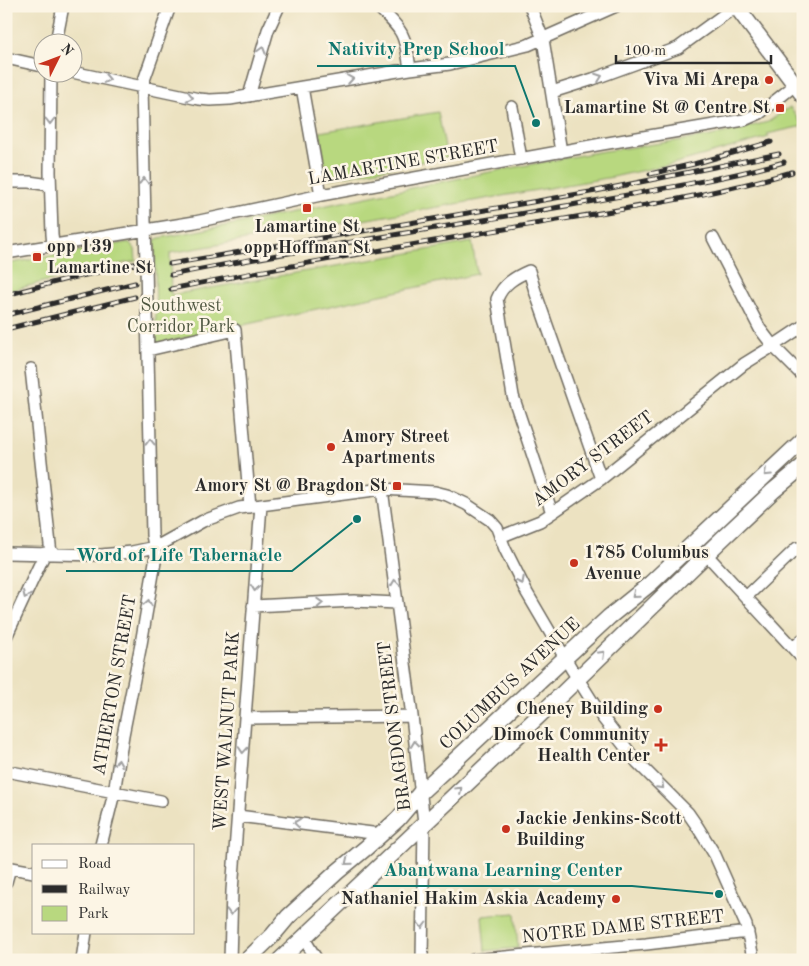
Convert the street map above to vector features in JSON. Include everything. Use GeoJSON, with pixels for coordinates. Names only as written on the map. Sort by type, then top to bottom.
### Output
{"type":"FeatureCollection","features":[{"type":"Feature","properties":{"kind":"main road"},"geometry":{"type":"LineString","coordinates":[[736,6],[799,90]]}},
{"type":"Feature","properties":{"kind":"main road","name":"COLUMBUS AVENUE"},"geometry":{"type":"LineString","coordinates":[[247,960],[272,936],[288,917],[398,819],[421,792],[609,616],[658,576],[803,440]]}},
{"type":"Feature","properties":{"kind":"main road"},"geometry":{"type":"LineString","coordinates":[[280,960],[706,554],[773,491],[803,466]]}},
{"type":"Feature","properties":{"kind":"street"},"geometry":{"type":"LineString","coordinates":[[58,32],[63,6]]}},
{"type":"Feature","properties":{"kind":"street"},"geometry":{"type":"LineString","coordinates":[[142,86],[170,6]]}},
{"type":"Feature","properties":{"kind":"street"},"geometry":{"type":"LineString","coordinates":[[249,96],[268,30],[279,6]]}},
{"type":"Feature","properties":{"kind":"street"},"geometry":{"type":"LineString","coordinates":[[377,6],[402,31],[406,42],[410,69]]}},
{"type":"Feature","properties":{"kind":"street"},"geometry":{"type":"LineString","coordinates":[[530,6],[543,39],[561,152]]}},
{"type":"Feature","properties":{"kind":"street"},"geometry":{"type":"LineString","coordinates":[[82,74],[210,100],[249,96],[450,64],[528,45],[616,6]]}},
{"type":"Feature","properties":{"kind":"street"},"geometry":{"type":"LineString","coordinates":[[552,92],[674,50],[736,6]]}},
{"type":"Feature","properties":{"kind":"street"},"geometry":{"type":"LineString","coordinates":[[6,58],[32,64]]}},
{"type":"Feature","properties":{"kind":"street"},"geometry":{"type":"LineString","coordinates":[[51,82],[50,185],[54,245]]}},
{"type":"Feature","properties":{"kind":"street","name":"ATHERTON STREET"},"geometry":{"type":"LineString","coordinates":[[101,844],[114,793],[122,735],[141,644],[156,556],[156,547],[152,535],[142,86]]}},
{"type":"Feature","properties":{"kind":"street"},"geometry":{"type":"LineString","coordinates":[[302,87],[321,195]]}},
{"type":"Feature","properties":{"kind":"street","name":"LAMARTINE STREET"},"geometry":{"type":"LineString","coordinates":[[6,253],[195,222],[321,195],[748,119],[799,90]]}},
{"type":"Feature","properties":{"kind":"street"},"geometry":{"type":"LineString","coordinates":[[512,108],[521,159]]}},
{"type":"Feature","properties":{"kind":"street"},"geometry":{"type":"LineString","coordinates":[[6,182],[29,182],[50,185]]}},
{"type":"Feature","properties":{"kind":"street"},"geometry":{"type":"LineString","coordinates":[[713,238],[760,329],[773,346],[803,376]]}},
{"type":"Feature","properties":{"kind":"street"},"geometry":{"type":"LineString","coordinates":[[552,513],[513,396],[497,299],[507,284],[519,275],[530,271],[601,479]]}},
{"type":"Feature","properties":{"kind":"street","name":"AMORY STREET"},"geometry":{"type":"LineString","coordinates":[[500,537],[540,521],[601,479],[744,364],[803,326]]}},
{"type":"Feature","properties":{"kind":"street","name":"WEST WALNUT PARK"},"geometry":{"type":"LineString","coordinates":[[148,350],[234,330],[255,506],[253,606],[232,891],[230,960]]}},
{"type":"Feature","properties":{"kind":"street"},"geometry":{"type":"LineString","coordinates":[[6,638],[48,553],[31,369]]}},
{"type":"Feature","properties":{"kind":"street"},"geometry":{"type":"LineString","coordinates":[[6,553],[110,555],[132,552],[156,547],[203,521],[231,511],[255,506],[382,490],[421,491],[447,495],[466,504],[490,520],[497,528],[527,593],[577,679],[602,717],[637,762],[688,813],[697,826],[715,855],[748,932],[752,960]]}},
{"type":"Feature","properties":{"kind":"street","name":"BRAGDON STREET"},"geometry":{"type":"LineString","coordinates":[[382,490],[424,823],[422,960]]}},
{"type":"Feature","properties":{"kind":"street"},"geometry":{"type":"LineString","coordinates":[[746,597],[796,548]]}},
{"type":"Feature","properties":{"kind":"street"},"geometry":{"type":"LineString","coordinates":[[706,554],[803,659]]}},
{"type":"Feature","properties":{"kind":"street"},"geometry":{"type":"LineString","coordinates":[[253,606],[354,601],[397,603]]}},
{"type":"Feature","properties":{"kind":"street"},"geometry":{"type":"LineString","coordinates":[[793,648],[803,638]]}},
{"type":"Feature","properties":{"kind":"street"},"geometry":{"type":"LineString","coordinates":[[245,718],[412,716]]}},
{"type":"Feature","properties":{"kind":"street"},"geometry":{"type":"LineString","coordinates":[[6,771],[161,801]]}},
{"type":"Feature","properties":{"kind":"street"},"geometry":{"type":"LineString","coordinates":[[238,816],[372,833],[377,838]]}},
{"type":"Feature","properties":{"kind":"street"},"geometry":{"type":"LineString","coordinates":[[6,882],[8,868],[32,872]]}},
{"type":"Feature","properties":{"kind":"street","name":"NOTRE DAME STREET"},"geometry":{"type":"LineString","coordinates":[[472,960],[646,944],[748,932]]}},
{"type":"Feature","properties":{"kind":"street"},"geometry":{"type":"LineString","coordinates":[[82,960],[86,934]]}},
{"type":"Feature","properties":{"kind":"street"},"geometry":{"type":"LineString","coordinates":[[303,937],[318,960]]}},
{"type":"Feature","properties":{"kind":"green space","name":"Southwest Corridor Park"},"geometry":{"type":"Polygon","coordinates":[[[790,107],[803,126],[767,134],[769,137],[676,163],[613,177],[170,253],[171,295],[472,242],[477,274],[156,344],[155,240],[159,238],[495,171],[598,152],[711,136],[768,122],[790,107]]]}},
{"type":"Feature","properties":{"kind":"green space"},"geometry":{"type":"Polygon","coordinates":[[[438,112],[447,157],[329,179],[327,177],[320,132],[438,112]]]}},
{"type":"Feature","properties":{"kind":"green space","name":"Southwest Corridor Park"},"geometry":{"type":"Polygon","coordinates":[[[129,242],[135,249],[136,261],[84,271],[6,292],[6,264],[129,242]]]}},
{"type":"Feature","properties":{"kind":"green space"},"geometry":{"type":"Polygon","coordinates":[[[515,913],[518,948],[485,951],[482,916],[515,913]]]}},
{"type":"Feature","properties":{"kind":"railway"},"geometry":{"type":"LineString","coordinates":[[650,174],[694,164],[771,142]]}},
{"type":"Feature","properties":{"kind":"railway"},"geometry":{"type":"LineString","coordinates":[[170,264],[596,191],[779,154]]}},
{"type":"Feature","properties":{"kind":"railway"},"geometry":{"type":"LineString","coordinates":[[171,275],[275,255],[662,189],[784,162]]}},
{"type":"Feature","properties":{"kind":"railway"},"geometry":{"type":"LineString","coordinates":[[171,289],[356,254],[604,213],[730,188],[792,172]]}},
{"type":"Feature","properties":{"kind":"railway"},"geometry":{"type":"LineString","coordinates":[[6,295],[134,264]]}},
{"type":"Feature","properties":{"kind":"railway"},"geometry":{"type":"LineString","coordinates":[[6,315],[135,283]]}},
{"type":"Feature","properties":{"kind":"railway"},"geometry":{"type":"LineString","coordinates":[[6,329],[135,297]]}},
{"type":"Feature","properties":{"kind":"place","name":"Viva Mi Arepa"},"geometry":{"type":"Point","coordinates":[769,80]}},
{"type":"Feature","properties":{"kind":"place","name":"Lamartine St @ Centre St"},"geometry":{"type":"Point","coordinates":[780,108]}},
{"type":"Feature","properties":{"kind":"place","name":"Nativity Prep School"},"geometry":{"type":"Point","coordinates":[536,123]}},
{"type":"Feature","properties":{"kind":"place","name":"Lamartine St opp Hoffman St"},"geometry":{"type":"Point","coordinates":[307,208]}},
{"type":"Feature","properties":{"kind":"place","name":"opp 139 Lamartine St"},"geometry":{"type":"Point","coordinates":[37,257]}},
{"type":"Feature","properties":{"kind":"place","name":"Amory Street Apartments"},"geometry":{"type":"Point","coordinates":[331,447]}},
{"type":"Feature","properties":{"kind":"place","name":"Amory St @ Bragdon St"},"geometry":{"type":"Point","coordinates":[397,486]}},
{"type":"Feature","properties":{"kind":"place","name":"Word of Life Tabernacle"},"geometry":{"type":"Point","coordinates":[357,519]}},
{"type":"Feature","properties":{"kind":"place","name":"1785 Columbus Avenue"},"geometry":{"type":"Point","coordinates":[574,563]}},
{"type":"Feature","properties":{"kind":"place","name":"Cheney Building"},"geometry":{"type":"Point","coordinates":[658,709]}},
{"type":"Feature","properties":{"kind":"place","name":"Dimock Community Health Center"},"geometry":{"type":"Point","coordinates":[661,745]}},
{"type":"Feature","properties":{"kind":"place","name":"Jackie Jenkins-Scott Building"},"geometry":{"type":"Point","coordinates":[506,829]}},
{"type":"Feature","properties":{"kind":"place","name":"Abantwana Learning Center"},"geometry":{"type":"Point","coordinates":[719,894]}},
{"type":"Feature","properties":{"kind":"place","name":"Nathaniel Hakim Askia Academy"},"geometry":{"type":"Point","coordinates":[616,899]}}]}
